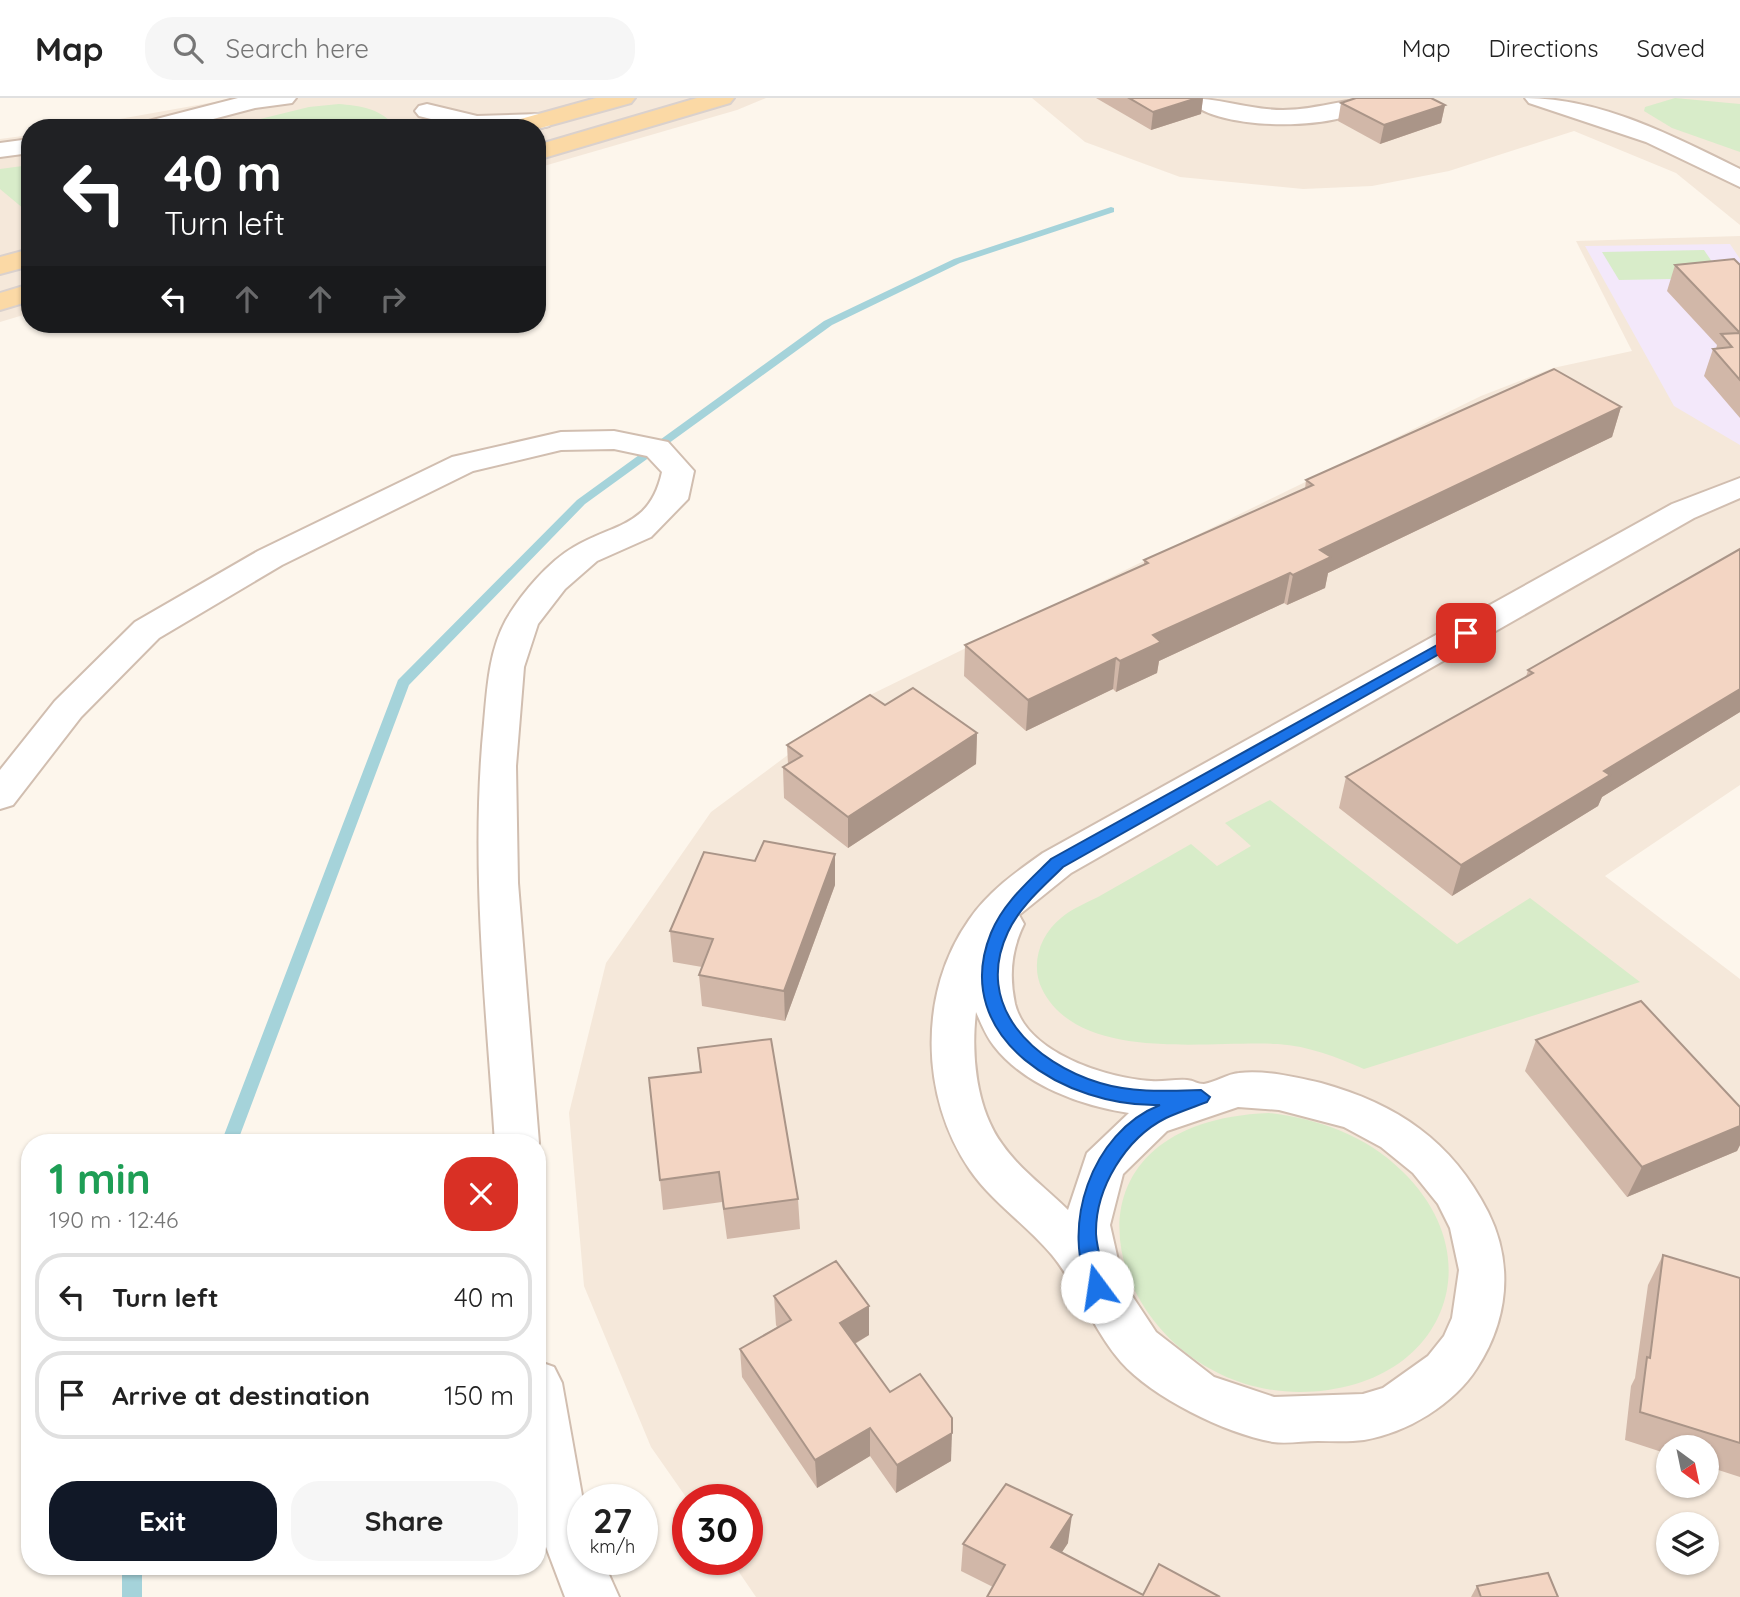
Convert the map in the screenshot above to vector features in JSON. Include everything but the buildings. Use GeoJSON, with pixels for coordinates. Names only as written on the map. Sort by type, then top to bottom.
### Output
{"type":"FeatureCollection","features":[{"type":"Feature","properties":{"kind":"main road"},"geometry":{"type":"LineString","coordinates":[[546,119],[623,98]]}},
{"type":"Feature","properties":{"kind":"main road"},"geometry":{"type":"LineString","coordinates":[[546,149],[722,98]]}},
{"type":"Feature","properties":{"kind":"main road"},"geometry":{"type":"LineString","coordinates":[[0,266],[21,260]]}},
{"type":"Feature","properties":{"kind":"main road"},"geometry":{"type":"LineString","coordinates":[[0,302],[21,295]]}},
{"type":"Feature","properties":{"kind":"street"},"geometry":{"type":"LineString","coordinates":[[186,119],[254,102],[284,98]]}},
{"type":"Feature","properties":{"kind":"street"},"geometry":{"type":"LineString","coordinates":[[1199,98],[1231,111],[1285,118],[1341,108],[1367,98]]}},
{"type":"Feature","properties":{"kind":"street"},"geometry":{"type":"LineString","coordinates":[[1537,98],[1656,137],[1740,179]]}},
{"type":"Feature","properties":{"kind":"street"},"geometry":{"type":"LineString","coordinates":[[1569,108],[1597,98]]}},
{"type":"Feature","properties":{"kind":"street"},"geometry":{"type":"LineString","coordinates":[[421,113],[455,119]]}},
{"type":"Feature","properties":{"kind":"street"},"geometry":{"type":"LineString","coordinates":[[0,150],[21,147]]}},
{"type":"Feature","properties":{"kind":"street"},"geometry":{"type":"LineString","coordinates":[[0,796],[68,709],[147,630],[270,558],[463,464],[561,440],[614,440],[657,450],[678,471],[672,499],[640,530],[585,554],[553,582],[522,622],[507,667],[498,766],[498,883],[516,1134]]}},
{"type":"Feature","properties":{"kind":"street"},"geometry":{"type":"LineString","coordinates":[[1057,863],[1022,898],[999,932],[990,966],[991,998],[1005,1028],[1027,1054],[1060,1075],[1100,1090],[1146,1098],[1201,1097],[1266,1090],[1322,1099],[1376,1121],[1425,1157],[1446,1180],[1461,1203],[1480,1254],[1480,1304],[1473,1329],[1461,1353],[1444,1374],[1395,1407],[1366,1417],[1334,1422],[1269,1419],[1206,1398],[1151,1362],[1110,1314],[1084,1261],[1066,1235],[997,1170],[977,1145],[958,1102],[954,1074],[960,979],[974,946],[1004,905],[1057,863],[1683,511],[1740,487]]}},
{"type":"Feature","properties":{"kind":"street"},"geometry":{"type":"LineString","coordinates":[[1097,1287],[1087,1236],[1088,1211],[1105,1166],[1137,1128],[1159,1113],[1201,1097]]}},
{"type":"Feature","properties":{"kind":"street"},"geometry":{"type":"LineString","coordinates":[[546,1451],[574,1562],[592,1597]]}},
{"type":"Feature","properties":{"kind":"shaded area"},"geometry":{"type":"Polygon","coordinates":[[[237,98],[766,98],[737,110],[546,165],[546,119],[119,119],[237,98]]]}},
{"type":"Feature","properties":{"kind":"shaded area"},"geometry":{"type":"Polygon","coordinates":[[[1032,98],[1740,98],[1740,225],[1676,173],[1574,131],[1449,171],[1372,186],[1303,189],[1180,177],[1085,142],[1032,98]]]}},
{"type":"Feature","properties":{"kind":"shaded area"},"geometry":{"type":"Polygon","coordinates":[[[21,136],[21,316],[0,322],[0,139],[21,136]]]}},
{"type":"Feature","properties":{"kind":"shaded area"},"geometry":{"type":"Polygon","coordinates":[[[1740,236],[1740,785],[1605,876],[1740,979],[1740,1597],[756,1597],[741,1575],[763,1575],[763,1484],[677,1484],[651,1447],[584,1286],[569,1113],[606,963],[711,812],[866,697],[1481,396],[1553,368],[1632,351],[1576,241],[1740,236]]]}},
{"type":"Feature","properties":{"kind":"shaded area"},"geometry":{"type":"Polygon","coordinates":[[[1730,244],[1740,259],[1740,445],[1674,406],[1585,246],[1730,244]]]}},
{"type":"Feature","properties":{"kind":"green space"},"geometry":{"type":"Polygon","coordinates":[[[1675,98],[1740,104],[1740,152],[1672,128],[1644,111],[1645,107],[1675,98]]]}},
{"type":"Feature","properties":{"kind":"green space"},"geometry":{"type":"Polygon","coordinates":[[[339,104],[360,107],[372,110],[387,119],[260,119],[309,107],[339,104]]]}},
{"type":"Feature","properties":{"kind":"green space"},"geometry":{"type":"Polygon","coordinates":[[[21,166],[21,206],[0,189],[0,169],[21,166]]]}},
{"type":"Feature","properties":{"kind":"green space"},"geometry":{"type":"Polygon","coordinates":[[[1704,250],[1723,278],[1619,280],[1602,252],[1704,250]]]}},
{"type":"Feature","properties":{"kind":"green space"},"geometry":{"type":"Polygon","coordinates":[[[1270,800],[1457,944],[1530,898],[1640,982],[1364,1069],[1322,1053],[1289,1045],[1183,1045],[1115,1038],[1085,1029],[1060,1013],[1042,989],[1037,970],[1039,950],[1054,925],[1074,909],[1191,844],[1217,866],[1251,846],[1225,823],[1270,800]]]}},
{"type":"Feature","properties":{"kind":"green space"},"geometry":{"type":"Polygon","coordinates":[[[1269,1113],[1323,1124],[1357,1138],[1388,1158],[1429,1204],[1444,1239],[1449,1273],[1443,1306],[1427,1336],[1402,1361],[1369,1379],[1328,1390],[1256,1387],[1196,1360],[1152,1318],[1125,1266],[1120,1213],[1141,1165],[1189,1129],[1269,1113]]]}},
{"type":"Feature","properties":{"kind":"waterway"},"geometry":{"type":"LineString","coordinates":[[232,1134],[403,683],[581,502],[828,323],[957,261],[1111,210]]}},
{"type":"Feature","properties":{"kind":"waterway"},"geometry":{"type":"LineString","coordinates":[[132,1575],[132,1597]]}},
{"type":"Feature","properties":{"kind":"route"},"geometry":{"type":"LineString","coordinates":[[1097,1287],[1087,1236],[1088,1211],[1094,1187],[1105,1166],[1119,1146],[1137,1128],[1159,1113],[1201,1097],[1146,1098],[1100,1090],[1060,1075],[1027,1054],[1005,1028],[991,998],[990,966],[999,932],[1022,898],[1057,863],[1466,633]]}}]}
